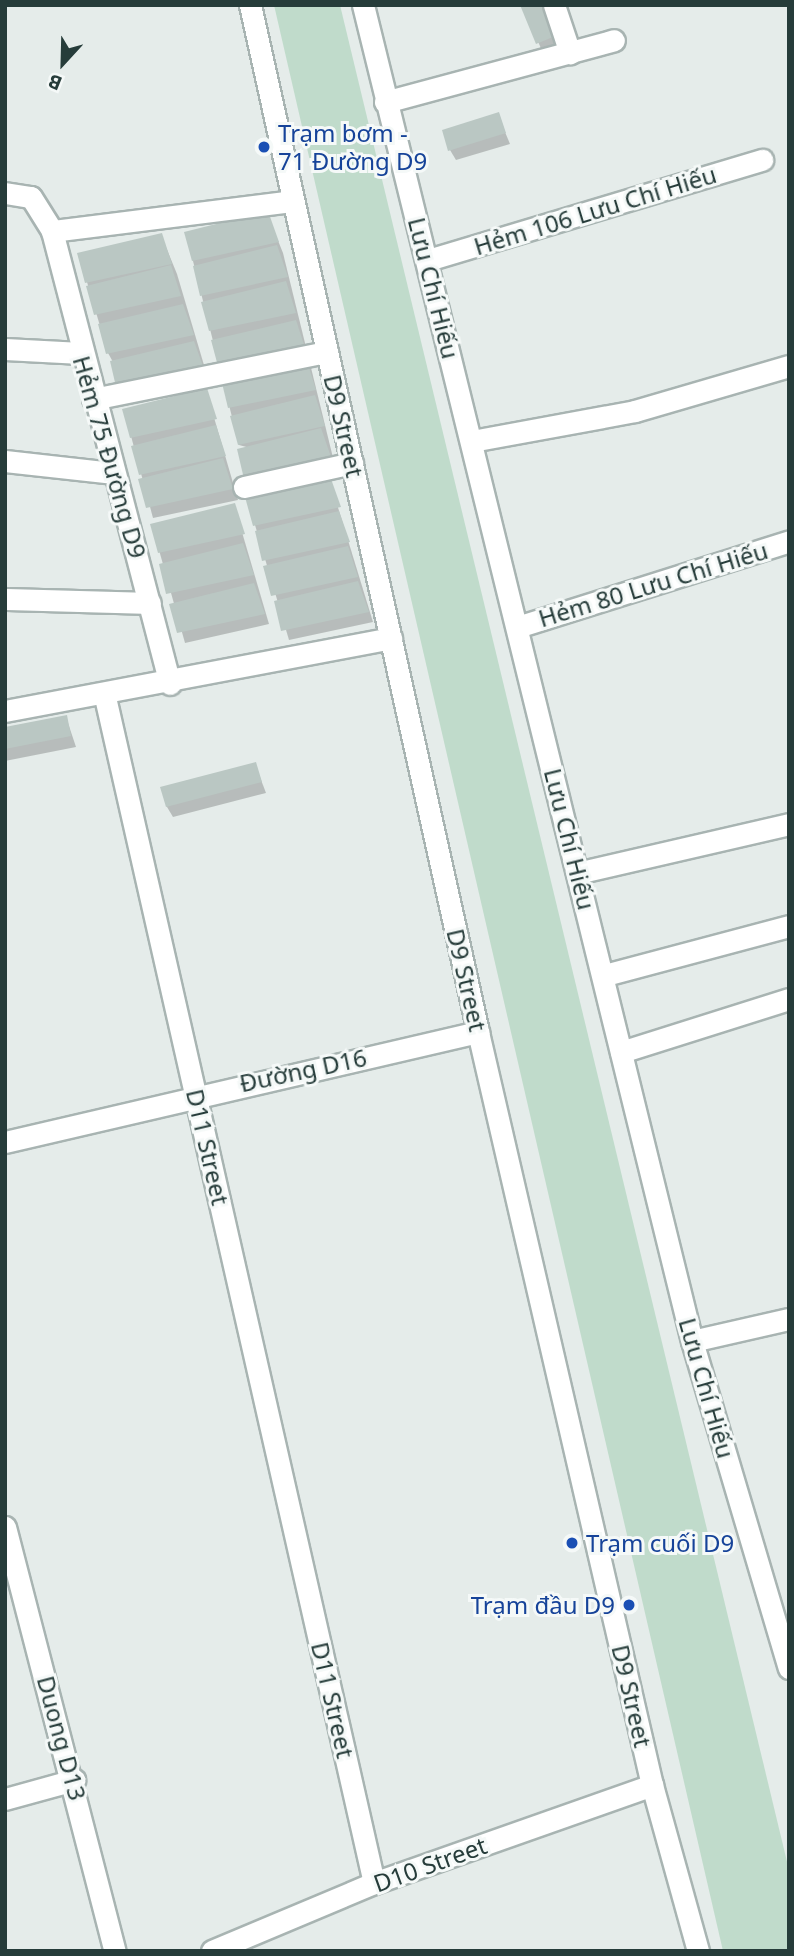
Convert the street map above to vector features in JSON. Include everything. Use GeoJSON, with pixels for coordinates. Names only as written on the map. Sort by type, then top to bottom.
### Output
{"type":"FeatureCollection","features":[{"type":"Feature","properties":{"kind":"street","name":"D9 Street"},"geometry":{"type":"LineString","coordinates":[[250,5],[478,1032],[652,1785],[698,1951]]}},
{"type":"Feature","properties":{"kind":"street","name":"Lưu Chí Hiếu"},"geometry":{"type":"LineString","coordinates":[[363,5],[577,873],[605,975],[621,1052],[692,1341],[785,1628],[789,1668]]}},
{"type":"Feature","properties":{"kind":"street"},"geometry":{"type":"LineString","coordinates":[[554,5],[569,52]]}},
{"type":"Feature","properties":{"kind":"street"},"geometry":{"type":"LineString","coordinates":[[385,102],[614,40]]}},
{"type":"Feature","properties":{"kind":"street","name":"Hẻm 106 Lưu Chí Hiếu"},"geometry":{"type":"LineString","coordinates":[[428,260],[762,160]]}},
{"type":"Feature","properties":{"kind":"street","name":"Hẻm 75 Đường D9"},"geometry":{"type":"LineString","coordinates":[[5,193],[31,197],[52,231],[81,353],[170,684]]}},
{"type":"Feature","properties":{"kind":"street"},"geometry":{"type":"LineString","coordinates":[[52,231],[293,201]]}},
{"type":"Feature","properties":{"kind":"street"},"geometry":{"type":"LineString","coordinates":[[5,349],[81,353]]}},
{"type":"Feature","properties":{"kind":"street"},"geometry":{"type":"LineString","coordinates":[[93,399],[327,352]]}},
{"type":"Feature","properties":{"kind":"street"},"geometry":{"type":"LineString","coordinates":[[472,440],[635,411],[789,366]]}},
{"type":"Feature","properties":{"kind":"street"},"geometry":{"type":"LineString","coordinates":[[5,461],[114,473]]}},
{"type":"Feature","properties":{"kind":"street"},"geometry":{"type":"LineString","coordinates":[[244,487],[352,463]]}},
{"type":"Feature","properties":{"kind":"street","name":"Hẻm 80 Lưu Chí Hiếu"},"geometry":{"type":"LineString","coordinates":[[517,627],[789,541]]}},
{"type":"Feature","properties":{"kind":"street"},"geometry":{"type":"LineString","coordinates":[[5,599],[150,603]]}},
{"type":"Feature","properties":{"kind":"street"},"geometry":{"type":"LineString","coordinates":[[5,711],[105,697],[391,638]]}},
{"type":"Feature","properties":{"kind":"street","name":"D11 Street"},"geometry":{"type":"LineString","coordinates":[[105,697],[374,1883]]}},
{"type":"Feature","properties":{"kind":"street"},"geometry":{"type":"LineString","coordinates":[[577,873],[789,824]]}},
{"type":"Feature","properties":{"kind":"street"},"geometry":{"type":"LineString","coordinates":[[605,975],[789,926]]}},
{"type":"Feature","properties":{"kind":"street"},"geometry":{"type":"LineString","coordinates":[[621,1052],[789,999]]}},
{"type":"Feature","properties":{"kind":"street","name":"Đường D16"},"geometry":{"type":"LineString","coordinates":[[5,1142],[195,1094],[478,1032]]}},
{"type":"Feature","properties":{"kind":"street"},"geometry":{"type":"LineString","coordinates":[[692,1341],[789,1319]]}},
{"type":"Feature","properties":{"kind":"street","name":"Duong D13"},"geometry":{"type":"LineString","coordinates":[[5,1527],[8,1549],[74,1780],[115,1951]]}},
{"type":"Feature","properties":{"kind":"street"},"geometry":{"type":"LineString","coordinates":[[5,1799],[74,1780]]}},
{"type":"Feature","properties":{"kind":"street","name":"D10 Street"},"geometry":{"type":"LineString","coordinates":[[212,1951],[374,1883],[652,1785]]}},
{"type":"Feature","properties":{"kind":"green space"},"geometry":{"type":"Polygon","coordinates":[[[274,5],[340,5],[789,1870],[789,1951],[723,1951],[274,5]]]}},
{"type":"Feature","properties":{"kind":"building"},"geometry":{"type":"Polygon","coordinates":[[[520,5],[555,5],[565,32],[536,44],[520,5]]]}},
{"type":"Feature","properties":{"kind":"building"},"geometry":{"type":"Polygon","coordinates":[[[499,112],[506,133],[448,151],[442,130],[499,112]]]}},
{"type":"Feature","properties":{"kind":"building"},"geometry":{"type":"Polygon","coordinates":[[[268,211],[279,242],[192,261],[184,232],[268,211]]]}},
{"type":"Feature","properties":{"kind":"building"},"geometry":{"type":"Polygon","coordinates":[[[162,233],[172,264],[85,283],[77,253],[162,233]]]}},
{"type":"Feature","properties":{"kind":"building"},"geometry":{"type":"Polygon","coordinates":[[[277,245],[288,277],[200,296],[193,266],[277,245]]]}},
{"type":"Feature","properties":{"kind":"building"},"geometry":{"type":"Polygon","coordinates":[[[171,265],[181,296],[94,315],[86,286],[171,265]]]}},
{"type":"Feature","properties":{"kind":"building"},"geometry":{"type":"Polygon","coordinates":[[[286,281],[296,313],[209,331],[201,302],[286,281]]]}},
{"type":"Feature","properties":{"kind":"building"},"geometry":{"type":"Polygon","coordinates":[[[183,304],[194,335],[106,354],[98,324],[183,304]]]}},
{"type":"Feature","properties":{"kind":"building"},"geometry":{"type":"Polygon","coordinates":[[[296,320],[306,351],[219,370],[211,340],[296,320]]]}},
{"type":"Feature","properties":{"kind":"building"},"geometry":{"type":"Polygon","coordinates":[[[194,341],[205,372],[117,391],[110,361],[194,341]]]}},
{"type":"Feature","properties":{"kind":"building"},"geometry":{"type":"Polygon","coordinates":[[[306,358],[316,390],[228,408],[221,379],[306,358]]]}},
{"type":"Feature","properties":{"kind":"building"},"geometry":{"type":"Polygon","coordinates":[[[207,388],[217,419],[130,438],[122,409],[207,388]]]}},
{"type":"Feature","properties":{"kind":"building"},"geometry":{"type":"Polygon","coordinates":[[[315,395],[325,426],[238,445],[230,416],[315,395]]]}},
{"type":"Feature","properties":{"kind":"building"},"geometry":{"type":"Polygon","coordinates":[[[216,425],[226,456],[139,475],[131,446],[216,425]]]}},
{"type":"Feature","properties":{"kind":"building"},"geometry":{"type":"Polygon","coordinates":[[[321,428],[332,460],[244,479],[237,449],[321,428]]]}},
{"type":"Feature","properties":{"kind":"building"},"geometry":{"type":"Polygon","coordinates":[[[223,458],[233,489],[146,508],[138,479],[223,458]]]}},
{"type":"Feature","properties":{"kind":"building"},"geometry":{"type":"Polygon","coordinates":[[[330,476],[341,507],[253,526],[245,497],[330,476]]]}},
{"type":"Feature","properties":{"kind":"building"},"geometry":{"type":"Polygon","coordinates":[[[235,503],[245,534],[158,553],[150,524],[235,503]]]}},
{"type":"Feature","properties":{"kind":"building"},"geometry":{"type":"Polygon","coordinates":[[[339,511],[350,542],[262,561],[255,531],[339,511]]]}},
{"type":"Feature","properties":{"kind":"building"},"geometry":{"type":"Polygon","coordinates":[[[243,543],[254,575],[166,594],[159,564],[243,543]]]}},
{"type":"Feature","properties":{"kind":"building"},"geometry":{"type":"Polygon","coordinates":[[[348,546],[358,577],[271,596],[263,566],[348,546]]]}},
{"type":"Feature","properties":{"kind":"building"},"geometry":{"type":"Polygon","coordinates":[[[358,581],[369,612],[281,631],[274,601],[358,581]]]}},
{"type":"Feature","properties":{"kind":"building"},"geometry":{"type":"Polygon","coordinates":[[[254,583],[265,614],[177,633],[169,604],[254,583]]]}},
{"type":"Feature","properties":{"kind":"building"},"geometry":{"type":"Polygon","coordinates":[[[67,715],[71,736],[5,749],[5,727],[67,715]]]}},
{"type":"Feature","properties":{"kind":"building"},"geometry":{"type":"Polygon","coordinates":[[[256,762],[262,782],[166,807],[160,787],[256,762]]]}},
{"type":"Feature","properties":{"kind":"place","name":"Trạm bơm - 71 Đường D9"},"geometry":{"type":"Point","coordinates":[264,147]}},
{"type":"Feature","properties":{"kind":"place","name":"Trạm cuối D9"},"geometry":{"type":"Point","coordinates":[572,1543]}},
{"type":"Feature","properties":{"kind":"place","name":"Trạm đầu D9"},"geometry":{"type":"Point","coordinates":[629,1605]}}]}
